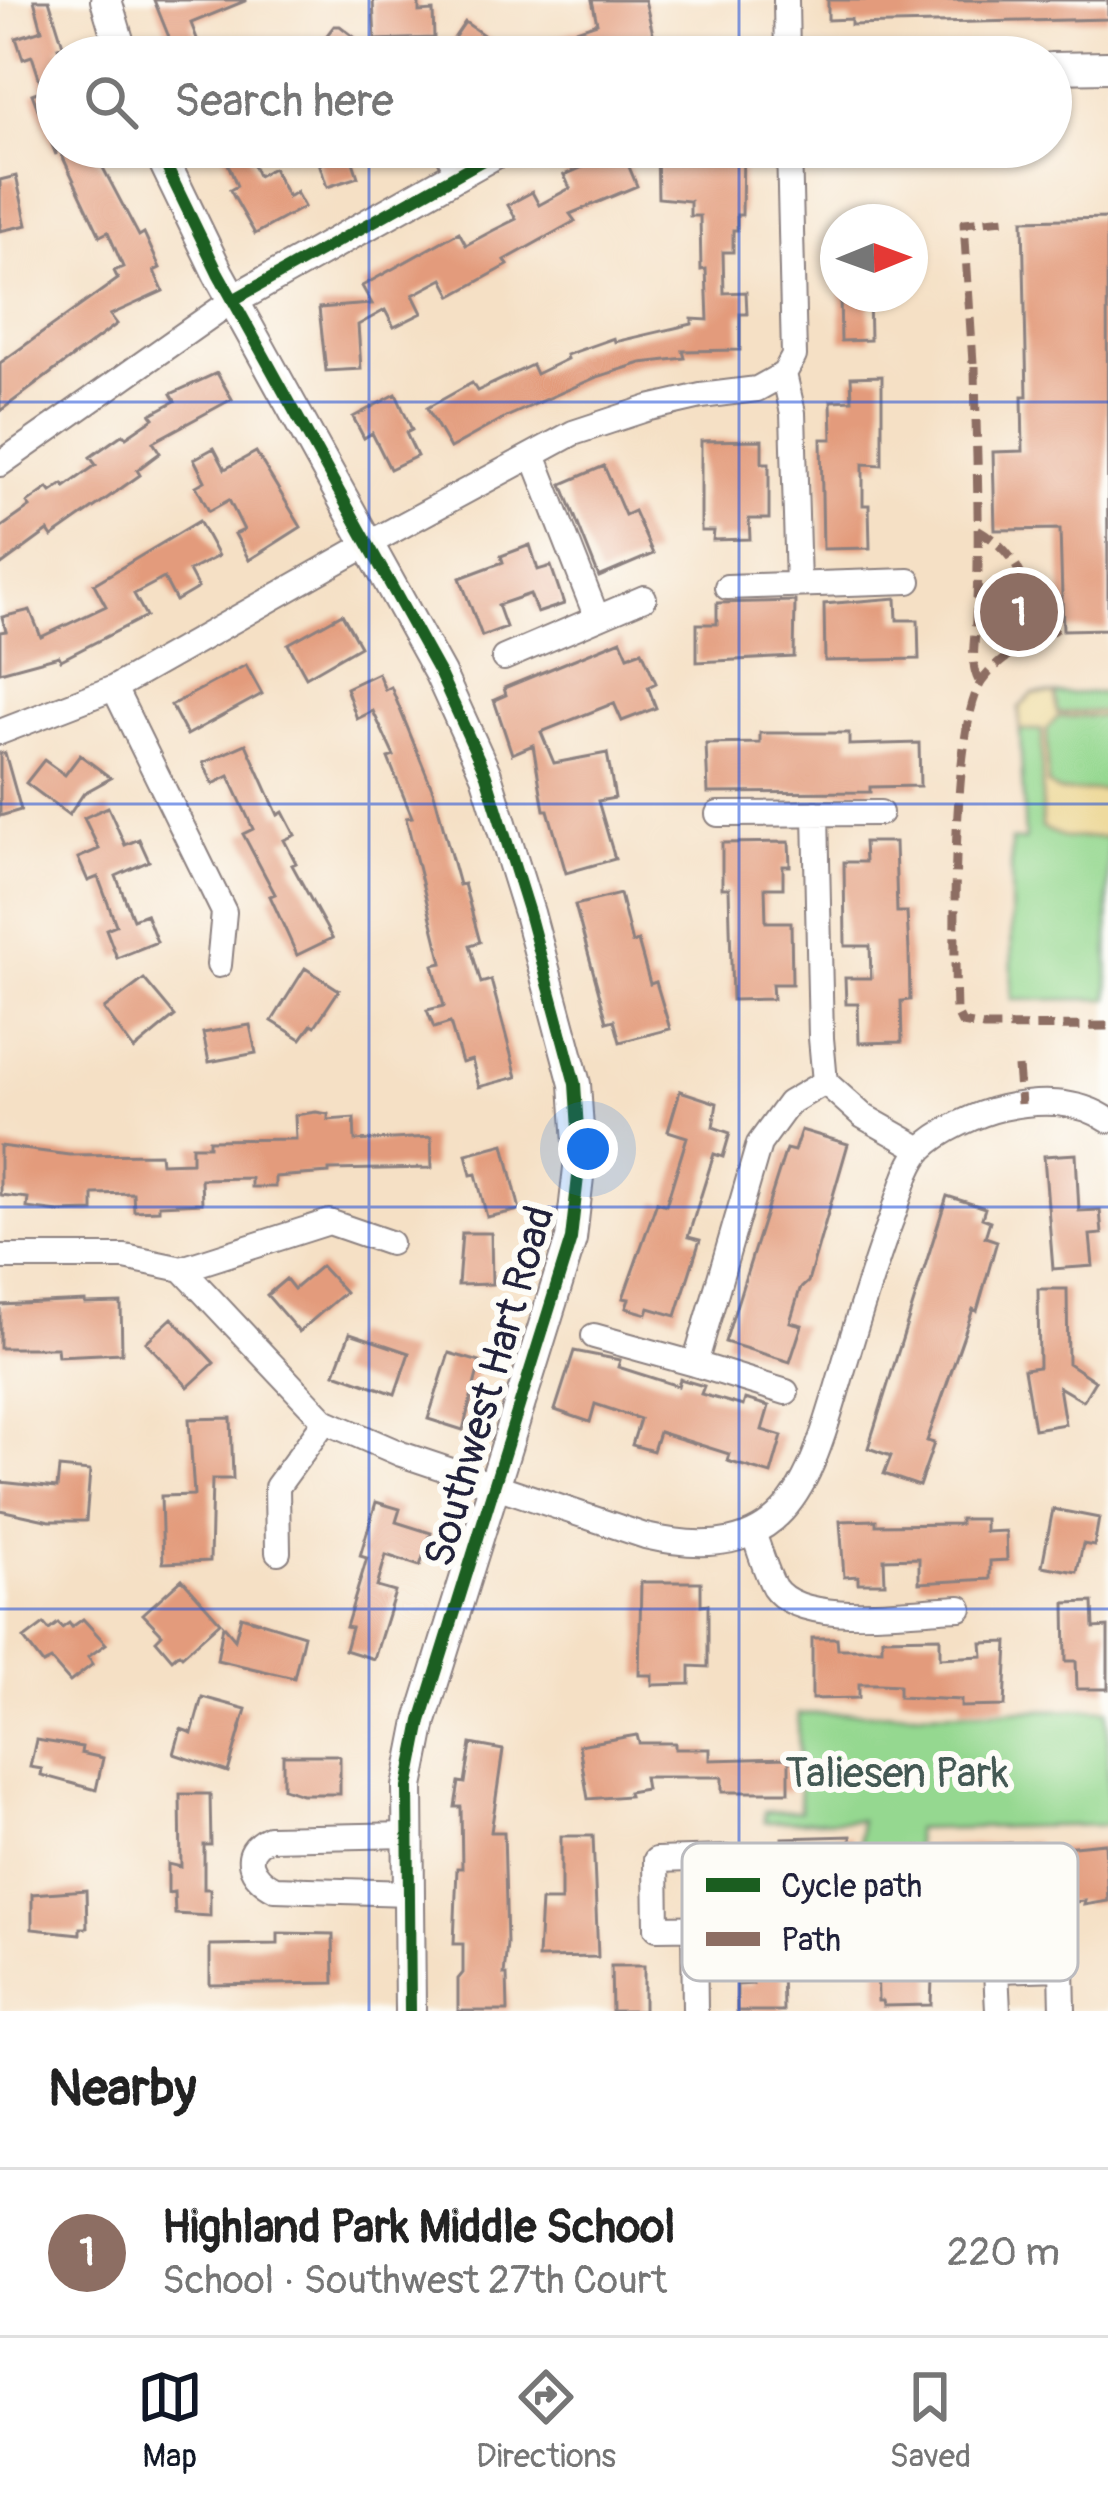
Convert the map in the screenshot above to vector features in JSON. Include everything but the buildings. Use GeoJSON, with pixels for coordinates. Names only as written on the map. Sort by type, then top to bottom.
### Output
{"type":"FeatureCollection","features":[{"type":"Feature","properties":{"kind":"street"},"geometry":{"type":"LineString","coordinates":[[106,0],[117,36]]}},
{"type":"Feature","properties":{"kind":"street"},"geometry":{"type":"LineString","coordinates":[[785,0],[786,36]]}},
{"type":"Feature","properties":{"kind":"street"},"geometry":{"type":"LineString","coordinates":[[1072,68],[1108,67]]}},
{"type":"Feature","properties":{"kind":"street","name":"Southwest Hart Road"},"geometry":{"type":"LineString","coordinates":[[167,168],[233,300],[440,674],[486,775],[575,1084],[580,1159],[571,1239],[422,1721],[408,1787],[410,2011]]}},
{"type":"Feature","properties":{"kind":"street"},"geometry":{"type":"LineString","coordinates":[[0,464],[233,300],[439,168]]}},
{"type":"Feature","properties":{"kind":"street"},"geometry":{"type":"LineString","coordinates":[[0,732],[114,688],[533,454],[613,418],[700,396],[757,389],[784,374],[794,356],[790,168]]}},
{"type":"Feature","properties":{"kind":"street"},"geometry":{"type":"LineString","coordinates":[[784,374],[793,413],[798,584]]}},
{"type":"Feature","properties":{"kind":"street"},"geometry":{"type":"LineString","coordinates":[[533,454],[597,618]]}},
{"type":"Feature","properties":{"kind":"street"},"geometry":{"type":"LineString","coordinates":[[727,587],[909,581]]}},
{"type":"Feature","properties":{"kind":"street"},"geometry":{"type":"LineString","coordinates":[[504,658],[644,598]]}},
{"type":"Feature","properties":{"kind":"street"},"geometry":{"type":"LineString","coordinates":[[114,688],[224,912],[219,965]]}},
{"type":"Feature","properties":{"kind":"street"},"geometry":{"type":"LineString","coordinates":[[816,813],[825,1082],[863,1116],[921,1149]]}},
{"type":"Feature","properties":{"kind":"street"},"geometry":{"type":"LineString","coordinates":[[718,814],[880,813]]}},
{"type":"Feature","properties":{"kind":"street"},"geometry":{"type":"LineString","coordinates":[[695,1364],[759,1144],[789,1103],[825,1082]]}},
{"type":"Feature","properties":{"kind":"street"},"geometry":{"type":"LineString","coordinates":[[182,1269],[326,1420],[401,1454],[645,1536],[685,1545],[710,1544],[753,1533],[787,1510],[804,1484],[820,1448],[872,1269],[921,1149],[979,1113],[1021,1104],[1072,1105],[1108,1120]]}},
{"type":"Feature","properties":{"kind":"street"},"geometry":{"type":"LineString","coordinates":[[0,1256],[125,1257],[182,1269],[328,1222],[390,1243]]}},
{"type":"Feature","properties":{"kind":"street"},"geometry":{"type":"LineString","coordinates":[[594,1336],[786,1392]]}},
{"type":"Feature","properties":{"kind":"street"},"geometry":{"type":"LineString","coordinates":[[278,1552],[277,1486],[326,1420]]}},
{"type":"Feature","properties":{"kind":"street"},"geometry":{"type":"LineString","coordinates":[[753,1533],[776,1589],[792,1602],[822,1613],[960,1608]]}},
{"type":"Feature","properties":{"kind":"street"},"geometry":{"type":"LineString","coordinates":[[409,1835],[269,1838],[258,1843],[251,1856],[258,1880],[275,1889],[410,1893]]}},
{"type":"Feature","properties":{"kind":"street"},"geometry":{"type":"LineString","coordinates":[[695,1981],[695,2011]]}},
{"type":"Feature","properties":{"kind":"street"},"geometry":{"type":"LineString","coordinates":[[997,1981],[998,2011]]}},
{"type":"Feature","properties":{"kind":"street"},"geometry":{"type":"LineString","coordinates":[[1062,1981],[1063,2011]]}},
{"type":"Feature","properties":{"kind":"green space"},"geometry":{"type":"Polygon","coordinates":[[[1108,693],[1108,999],[1012,1000],[1011,841],[1025,840],[1019,708],[1033,694],[1108,693]]]}},
{"type":"Feature","properties":{"kind":"green space","name":"Taliesen Park"},"geometry":{"type":"Polygon","coordinates":[[[1108,1709],[1108,1825],[915,1829],[915,1843],[860,1843],[860,1820],[764,1822],[764,1812],[800,1811],[798,1714],[1108,1709]]]}},
{"type":"Feature","properties":{"kind":"sand"},"geometry":{"type":"Polygon","coordinates":[[[1033,694],[1055,694],[1057,713],[1108,711],[1108,716],[1058,717],[1047,729],[1048,785],[1060,792],[1108,790],[1108,837],[1065,838],[1042,828],[1042,730],[1020,730],[1019,708],[1033,694]]]}},
{"type":"Feature","properties":{"kind":"marked path"},"geometry":{"type":"LineString","coordinates":[[973,363],[964,223],[1005,219]]}},
{"type":"Feature","properties":{"kind":"marked path"},"geometry":{"type":"LineString","coordinates":[[975,366],[978,557],[974,654],[981,684]]}},
{"type":"Feature","properties":{"kind":"marked path"},"geometry":{"type":"LineString","coordinates":[[977,529],[1005,551],[1022,578],[1029,609],[1028,644]]}},
{"type":"Feature","properties":{"kind":"marked path"},"geometry":{"type":"LineString","coordinates":[[1057,628],[998,664],[982,681],[972,706],[957,840],[956,1011],[962,1023],[984,1027],[1108,1026]]}},
{"type":"Feature","properties":{"kind":"marked path"},"geometry":{"type":"LineString","coordinates":[[1018,1067],[1021,1104]]}},
{"type":"Feature","properties":{"kind":"cycle path"},"geometry":{"type":"LineString","coordinates":[[167,168],[218,273],[440,674],[486,775],[575,1084],[580,1159],[571,1239],[421,1721],[408,1787],[410,2011]]}},
{"type":"Feature","properties":{"kind":"cycle path"},"geometry":{"type":"LineString","coordinates":[[233,300],[469,168]]}},
{"type":"Feature","properties":{"kind":"place","name":"Highland Park Middle School"},"geometry":{"type":"Point","coordinates":[1019,612]}}]}
